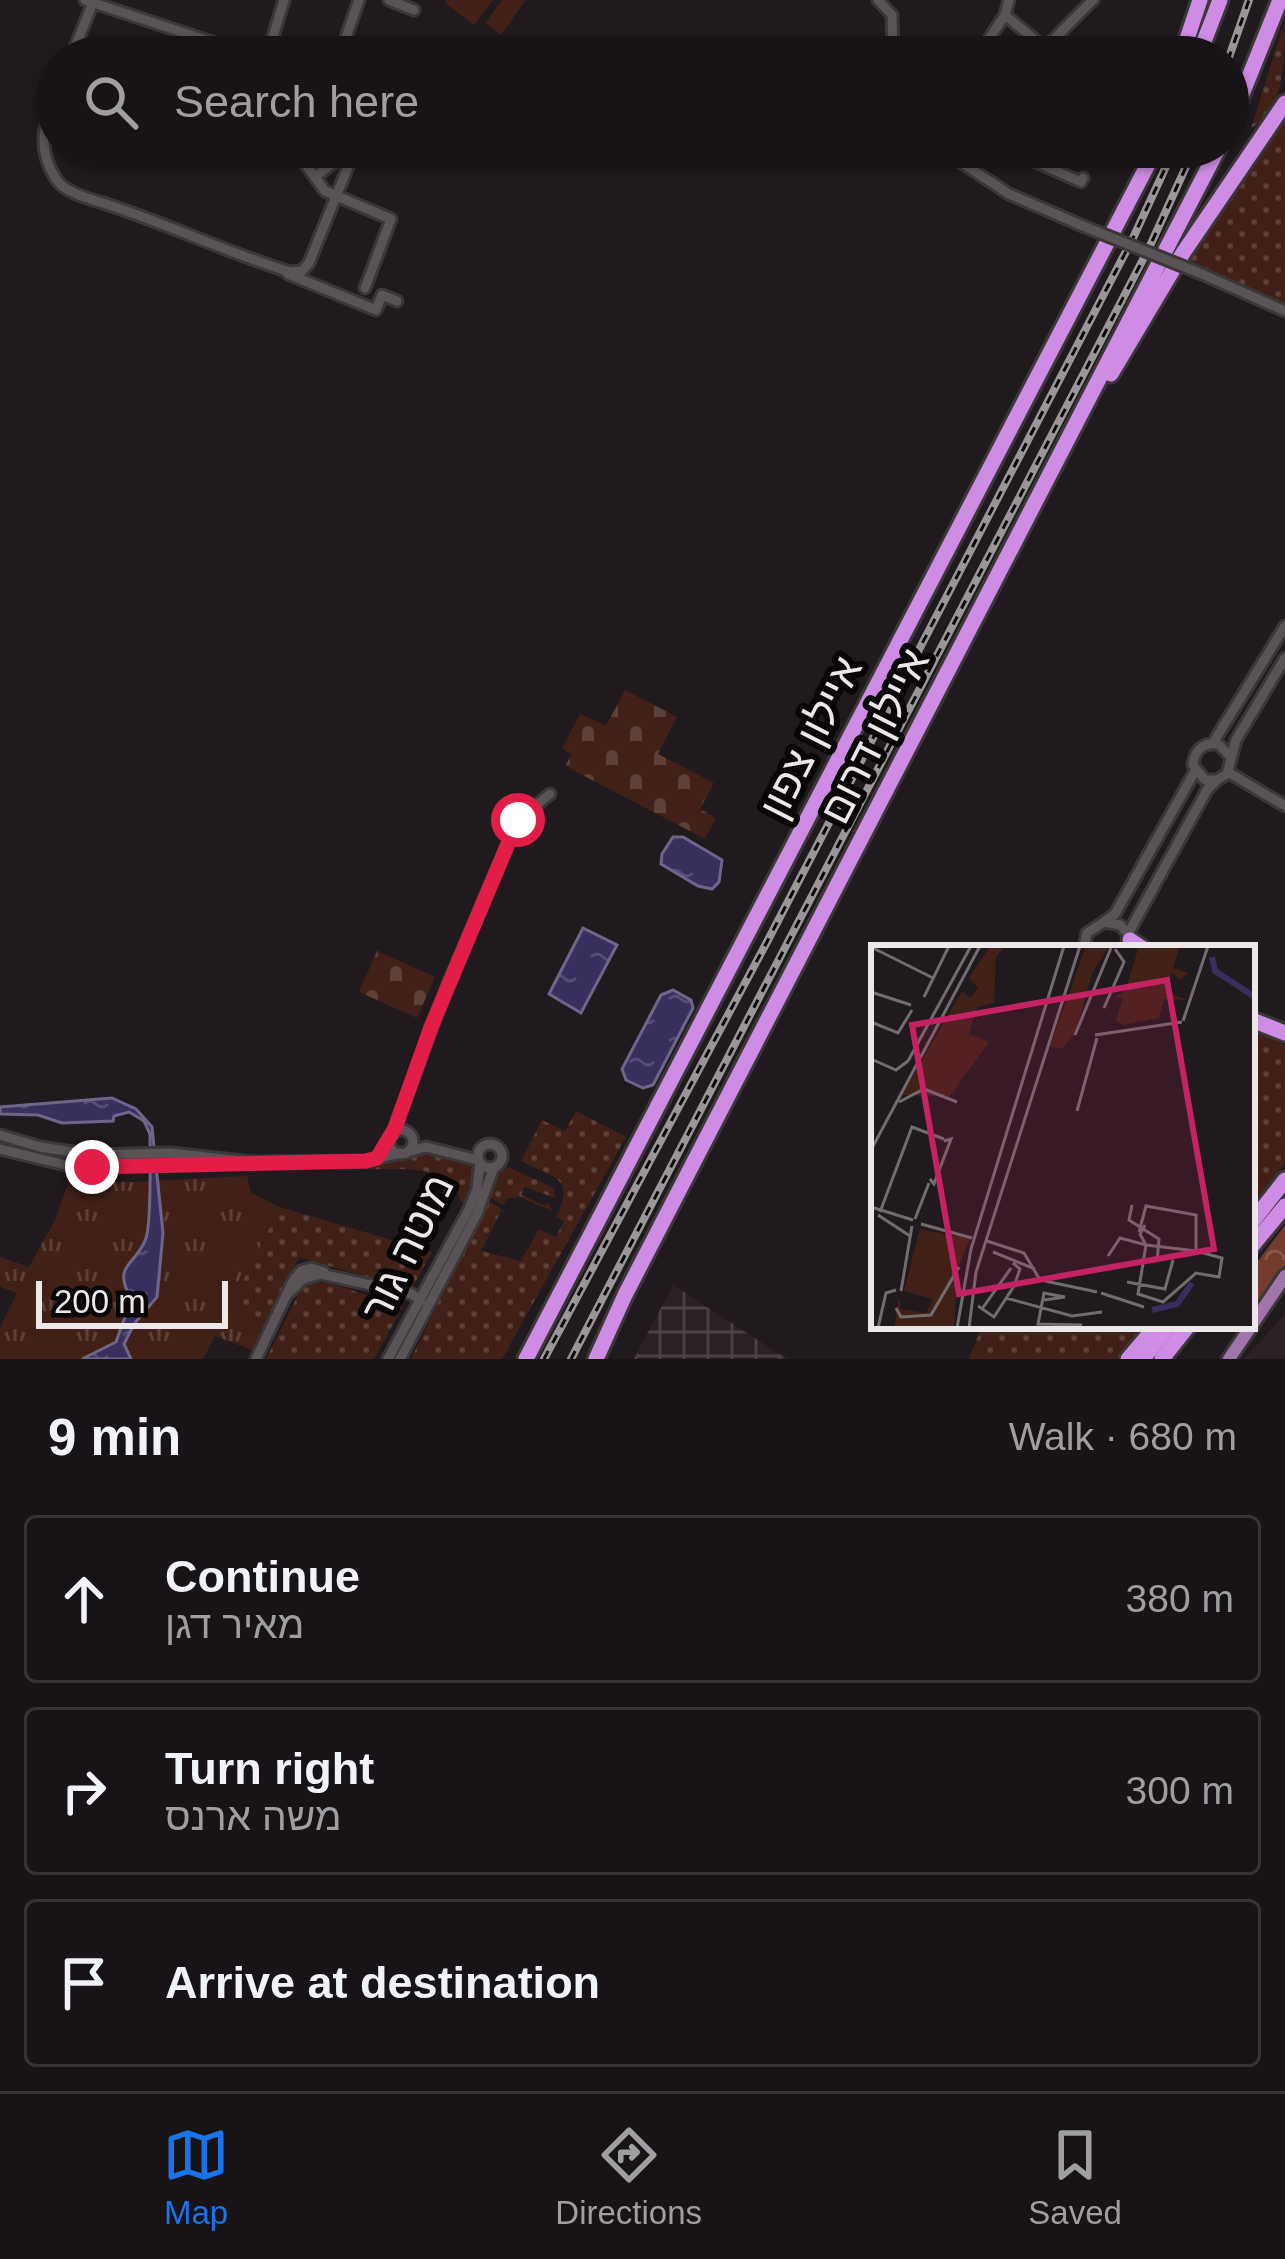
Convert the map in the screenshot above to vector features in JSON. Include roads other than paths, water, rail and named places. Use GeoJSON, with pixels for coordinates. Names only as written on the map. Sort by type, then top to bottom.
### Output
{"type":"FeatureCollection","features":[{"type":"Feature","properties":{"kind":"highway"},"geometry":{"type":"LineString","coordinates":[[1188,36],[1200,0]]}},
{"type":"Feature","properties":{"kind":"highway"},"geometry":{"type":"LineString","coordinates":[[1206,36],[1220,0]]}},
{"type":"Feature","properties":{"kind":"highway"},"geometry":{"type":"LineString","coordinates":[[1249,77],[1280,0]]}},
{"type":"Feature","properties":{"kind":"highway"},"geometry":{"type":"LineString","coordinates":[[1249,156],[1285,103]]}},
{"type":"Feature","properties":{"kind":"highway","name":"איילון צפון"},"geometry":{"type":"LineString","coordinates":[[525,1359],[1116,228],[1143,168]]}},
{"type":"Feature","properties":{"kind":"highway","name":"איילון דרום"},"geometry":{"type":"LineString","coordinates":[[596,1359],[1208,168]]}},
{"type":"Feature","properties":{"kind":"highway"},"geometry":{"type":"LineString","coordinates":[[1036,500],[1184,253],[1241,168]]}},
{"type":"Feature","properties":{"kind":"highway"},"geometry":{"type":"LineString","coordinates":[[1255,1021],[1285,1033]]}},
{"type":"Feature","properties":{"kind":"highway"},"geometry":{"type":"LineString","coordinates":[[1255,1218],[1285,1180]]}},
{"type":"Feature","properties":{"kind":"highway"},"geometry":{"type":"LineString","coordinates":[[1255,1242],[1285,1206]]}},
{"type":"Feature","properties":{"kind":"highway"},"geometry":{"type":"LineString","coordinates":[[1128,1359],[1153,1329]]}},
{"type":"Feature","properties":{"kind":"highway"},"geometry":{"type":"LineString","coordinates":[[1143,1359],[1167,1329]]}},
{"type":"Feature","properties":{"kind":"highway"},"geometry":{"type":"LineString","coordinates":[[1162,1359],[1186,1329]]}},
{"type":"Feature","properties":{"kind":"main road"},"geometry":{"type":"LineString","coordinates":[[1255,1320],[1285,1276]]}},
{"type":"Feature","properties":{"kind":"main road"},"geometry":{"type":"LineString","coordinates":[[1229,1359],[1249,1329]]}},
{"type":"Feature","properties":{"kind":"street"},"geometry":{"type":"LineString","coordinates":[[273,36],[284,0]]}},
{"type":"Feature","properties":{"kind":"street"},"geometry":{"type":"LineString","coordinates":[[346,36],[359,0]]}},
{"type":"Feature","properties":{"kind":"street"},"geometry":{"type":"LineString","coordinates":[[389,0],[414,10]]}},
{"type":"Feature","properties":{"kind":"street"},"geometry":{"type":"LineString","coordinates":[[878,0],[892,15],[893,36]]}},
{"type":"Feature","properties":{"kind":"street"},"geometry":{"type":"LineString","coordinates":[[991,36],[1009,0]]}},
{"type":"Feature","properties":{"kind":"street"},"geometry":{"type":"LineString","coordinates":[[1057,36],[1093,0]]}},
{"type":"Feature","properties":{"kind":"street"},"geometry":{"type":"LineString","coordinates":[[77,36],[88,2],[200,36]]}},
{"type":"Feature","properties":{"kind":"street"},"geometry":{"type":"LineString","coordinates":[[1005,15],[1032,36]]}},
{"type":"Feature","properties":{"kind":"street"},"geometry":{"type":"LineString","coordinates":[[52,168],[58,183],[83,197],[175,226],[284,270],[302,271],[348,168]]}},
{"type":"Feature","properties":{"kind":"street"},"geometry":{"type":"LineString","coordinates":[[308,168],[325,191],[391,219],[365,288]]}},
{"type":"Feature","properties":{"kind":"street"},"geometry":{"type":"LineString","coordinates":[[315,177],[327,168]]}},
{"type":"Feature","properties":{"kind":"street"},"geometry":{"type":"LineString","coordinates":[[970,168],[1009,194],[1285,311]]}},
{"type":"Feature","properties":{"kind":"street"},"geometry":{"type":"LineString","coordinates":[[1049,168],[1081,182],[1083,178]]}},
{"type":"Feature","properties":{"kind":"street"},"geometry":{"type":"LineString","coordinates":[[247,255],[376,310],[382,295],[398,301]]}},
{"type":"Feature","properties":{"kind":"street"},"geometry":{"type":"LineString","coordinates":[[1085,945],[1087,933],[1115,914],[1196,771],[1196,752],[1213,743],[1285,626]]}},
{"type":"Feature","properties":{"kind":"street"},"geometry":{"type":"LineString","coordinates":[[1104,922],[1120,925],[1133,943],[1207,790],[1228,772],[1236,740],[1285,658]]}},
{"type":"Feature","properties":{"kind":"street"},"geometry":{"type":"LineString","coordinates":[[1213,743],[1231,757]]}},
{"type":"Feature","properties":{"kind":"street"},"geometry":{"type":"LineString","coordinates":[[1196,771],[1205,780],[1217,780]]}},
{"type":"Feature","properties":{"kind":"street"},"geometry":{"type":"LineString","coordinates":[[1228,772],[1285,806]]}},
{"type":"Feature","properties":{"kind":"street"},"geometry":{"type":"LineString","coordinates":[[377,1158],[391,1138],[518,820],[550,794]]}},
{"type":"Feature","properties":{"kind":"street"},"geometry":{"type":"LineString","coordinates":[[404,1153],[412,1136],[405,1098]]}},
{"type":"Feature","properties":{"kind":"street"},"geometry":{"type":"LineString","coordinates":[[0,1149],[65,1165],[170,1158],[366,1161],[426,1147],[494,1167],[502,1159],[495,1145],[459,1147],[401,1130],[391,1138]]}},
{"type":"Feature","properties":{"kind":"street"},"geometry":{"type":"LineString","coordinates":[[0,1135],[70,1153],[132,1160]]}},
{"type":"Feature","properties":{"kind":"street"},"geometry":{"type":"LineString","coordinates":[[391,1138],[393,1150],[404,1153]]}},
{"type":"Feature","properties":{"kind":"street"},"geometry":{"type":"LineString","coordinates":[[479,1161],[483,1146]]}},
{"type":"Feature","properties":{"kind":"street","name":"מוטה גור"},"geometry":{"type":"LineString","coordinates":[[388,1359],[469,1209],[477,1189],[479,1161]]}},
{"type":"Feature","properties":{"kind":"street","name":"מוטה גור"},"geometry":{"type":"LineString","coordinates":[[400,1359],[418,1303],[477,1214],[494,1167]]}},
{"type":"Feature","properties":{"kind":"street"},"geometry":{"type":"LineString","coordinates":[[256,1359],[302,1271],[311,1268],[418,1303]]}},
{"type":"Feature","properties":{"kind":"water"},"geometry":{"type":"Polygon","coordinates":[[[673,837],[683,837],[722,860],[719,882],[712,889],[661,864],[673,837]]]}},
{"type":"Feature","properties":{"kind":"water"},"geometry":{"type":"Polygon","coordinates":[[[583,928],[617,945],[581,1013],[549,994],[583,928]]]}},
{"type":"Feature","properties":{"kind":"water"},"geometry":{"type":"Polygon","coordinates":[[[673,990],[691,1000],[693,1008],[653,1085],[643,1088],[626,1080],[622,1069],[661,995],[673,990]]]}},
{"type":"Feature","properties":{"kind":"water"},"geometry":{"type":"Polygon","coordinates":[[[112,1098],[136,1109],[152,1127],[163,1233],[157,1297],[124,1344],[131,1359],[82,1359],[116,1342],[131,1300],[124,1273],[147,1233],[150,1134],[144,1121],[129,1112],[114,1116],[113,1121],[62,1123],[38,1115],[0,1114],[0,1107],[112,1098]]]}},
{"type":"Feature","properties":{"kind":"railway"},"geometry":{"type":"LineString","coordinates":[[1236,36],[1249,0]]}},
{"type":"Feature","properties":{"kind":"railway"},"geometry":{"type":"LineString","coordinates":[[544,1359],[768,940],[1165,168]]}},
{"type":"Feature","properties":{"kind":"railway"},"geometry":{"type":"LineString","coordinates":[[571,1359],[1149,248],[1185,168]]}}]}
